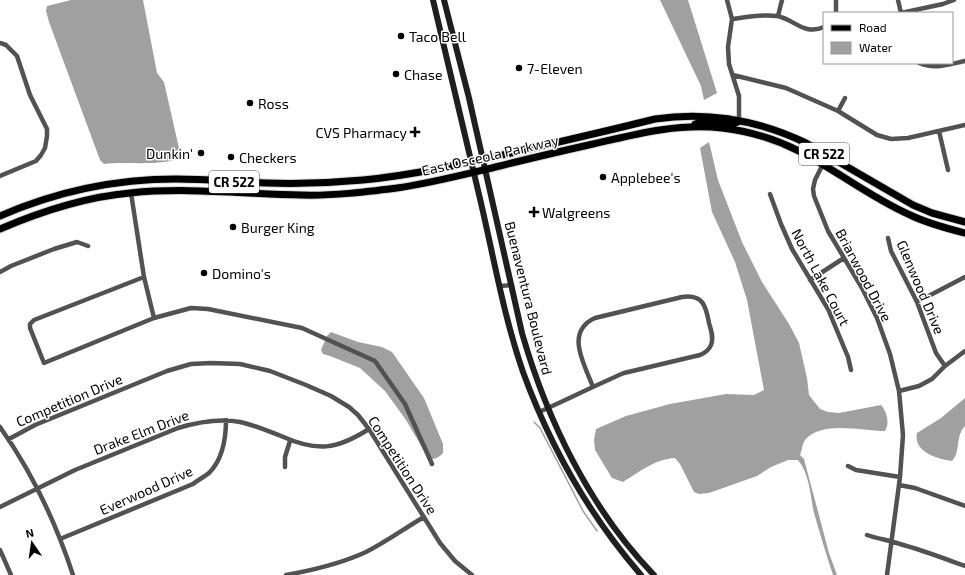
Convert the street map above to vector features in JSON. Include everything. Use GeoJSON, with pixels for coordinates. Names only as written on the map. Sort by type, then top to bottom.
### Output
{"type":"FeatureCollection","features":[{"type":"Feature","properties":{"kind":"main road","name":"Buenaventura Boulevard"},"geometry":{"type":"LineString","coordinates":[[433,0],[500,286],[517,352],[539,412],[562,460],[596,517],[642,575]]}},
{"type":"Feature","properties":{"kind":"main road","name":"Buenaventura Boulevard"},"geometry":{"type":"LineString","coordinates":[[444,0],[483,160],[522,332],[532,368],[563,443],[585,483],[625,540],[654,575]]}},
{"type":"Feature","properties":{"kind":"main road","name":"East Osceola Parkway"},"geometry":{"type":"LineString","coordinates":[[0,216],[39,201],[123,182],[175,179],[265,183],[305,183],[362,180],[426,172],[655,120],[680,116],[716,117],[739,120],[770,128],[789,135],[913,205],[932,213],[965,222]]}},
{"type":"Feature","properties":{"kind":"main road"},"geometry":{"type":"LineString","coordinates":[[687,127],[704,122],[735,124],[739,120]]}},
{"type":"Feature","properties":{"kind":"main road","name":"East Osceola Parkway"},"geometry":{"type":"LineString","coordinates":[[0,229],[42,212],[67,205],[107,196],[131,193],[184,191],[305,195],[362,192],[421,184],[474,173],[659,129],[687,127],[722,128],[769,138],[797,150],[905,213],[937,226],[965,233]]}},
{"type":"Feature","properties":{"kind":"street"},"geometry":{"type":"LineString","coordinates":[[727,0],[732,19],[728,47],[730,64],[739,96],[739,120]]}},
{"type":"Feature","properties":{"kind":"street"},"geometry":{"type":"LineString","coordinates":[[778,16],[782,0]]}},
{"type":"Feature","properties":{"kind":"street"},"geometry":{"type":"LineString","coordinates":[[836,0],[836,12]]}},
{"type":"Feature","properties":{"kind":"street"},"geometry":{"type":"LineString","coordinates":[[898,0],[901,12]]}},
{"type":"Feature","properties":{"kind":"street"},"geometry":{"type":"LineString","coordinates":[[906,12],[944,4],[954,0]]}},
{"type":"Feature","properties":{"kind":"street"},"geometry":{"type":"LineString","coordinates":[[732,19],[756,15],[778,16],[801,28],[817,30],[823,27]]}},
{"type":"Feature","properties":{"kind":"street"},"geometry":{"type":"LineString","coordinates":[[6,45],[8,38]]}},
{"type":"Feature","properties":{"kind":"street"},"geometry":{"type":"LineString","coordinates":[[0,43],[6,45],[17,56],[30,95],[47,129],[47,143],[36,161],[0,176]]}},
{"type":"Feature","properties":{"kind":"street"},"geometry":{"type":"LineString","coordinates":[[953,63],[965,60]]}},
{"type":"Feature","properties":{"kind":"street"},"geometry":{"type":"LineString","coordinates":[[923,64],[938,67],[950,64]]}},
{"type":"Feature","properties":{"kind":"street"},"geometry":{"type":"LineString","coordinates":[[734,76],[786,88],[838,111],[877,135],[891,139],[908,138],[965,124]]}},
{"type":"Feature","properties":{"kind":"street"},"geometry":{"type":"LineString","coordinates":[[838,111],[845,98]]}},
{"type":"Feature","properties":{"kind":"street"},"geometry":{"type":"LineString","coordinates":[[632,135],[634,125]]}},
{"type":"Feature","properties":{"kind":"street"},"geometry":{"type":"LineString","coordinates":[[939,131],[948,170]]}},
{"type":"Feature","properties":{"kind":"street","name":"Briarwood Drive"},"geometry":{"type":"LineString","coordinates":[[827,156],[814,184],[814,196],[828,231],[862,288],[877,318],[890,354],[899,391],[903,435],[899,485],[887,575]]}},
{"type":"Feature","properties":{"kind":"street"},"geometry":{"type":"LineString","coordinates":[[265,183],[265,194]]}},
{"type":"Feature","properties":{"kind":"street"},"geometry":{"type":"LineString","coordinates":[[131,193],[144,277],[154,318]]}},
{"type":"Feature","properties":{"kind":"street","name":"North Lake Court"},"geometry":{"type":"LineString","coordinates":[[770,194],[792,249],[828,309],[848,357],[850,370]]}},
{"type":"Feature","properties":{"kind":"street","name":"Glenwood Drive"},"geometry":{"type":"LineString","coordinates":[[888,238],[891,251],[918,302],[936,353],[945,366]]}},
{"type":"Feature","properties":{"kind":"street"},"geometry":{"type":"LineString","coordinates":[[0,272],[12,266],[77,242],[88,246]]}},
{"type":"Feature","properties":{"kind":"street"},"geometry":{"type":"LineString","coordinates":[[810,280],[844,258]]}},
{"type":"Feature","properties":{"kind":"street"},"geometry":{"type":"LineString","coordinates":[[144,277],[34,320],[30,324],[30,328],[44,363],[154,318],[191,308],[208,309],[302,328],[375,362],[405,404],[432,464]]}},
{"type":"Feature","properties":{"kind":"street"},"geometry":{"type":"LineString","coordinates":[[918,302],[965,278]]}},
{"type":"Feature","properties":{"kind":"street"},"geometry":{"type":"LineString","coordinates":[[500,286],[512,285]]}},
{"type":"Feature","properties":{"kind":"street"},"geometry":{"type":"LineString","coordinates":[[539,412],[594,387],[624,373],[700,355],[707,351],[711,346],[712,339],[705,306],[697,298],[688,296],[590,320],[581,328],[578,344],[594,387]]}},
{"type":"Feature","properties":{"kind":"street"},"geometry":{"type":"LineString","coordinates":[[899,391],[919,386],[932,379],[945,366],[965,351]]}},
{"type":"Feature","properties":{"kind":"street","name":"Competition Drive"},"geometry":{"type":"LineString","coordinates":[[9,439],[35,424],[167,371],[191,364],[240,364],[270,371],[332,396],[358,415],[369,429],[445,549],[455,561],[472,575]]}},
{"type":"Feature","properties":{"kind":"street","name":"Drake Elm Drive"},"geometry":{"type":"LineString","coordinates":[[0,507],[75,470],[178,428],[195,423],[226,420],[249,424],[303,445],[318,447],[344,443],[369,429]]}},
{"type":"Feature","properties":{"kind":"street","name":"Everwood Drive"},"geometry":{"type":"LineString","coordinates":[[60,538],[193,484],[209,472],[218,460],[224,446],[226,420]]}},
{"type":"Feature","properties":{"kind":"street"},"geometry":{"type":"LineString","coordinates":[[0,427],[9,439],[38,488],[60,538],[73,575]]}},
{"type":"Feature","properties":{"kind":"street"},"geometry":{"type":"LineString","coordinates":[[285,467],[285,457],[290,440]]}},
{"type":"Feature","properties":{"kind":"street"},"geometry":{"type":"LineString","coordinates":[[848,466],[856,470],[900,476]]}},
{"type":"Feature","properties":{"kind":"street"},"geometry":{"type":"LineString","coordinates":[[899,485],[915,488],[965,506]]}},
{"type":"Feature","properties":{"kind":"street"},"geometry":{"type":"LineString","coordinates":[[286,575],[317,572],[366,551],[424,517]]}},
{"type":"Feature","properties":{"kind":"street"},"geometry":{"type":"LineString","coordinates":[[867,535],[877,539],[891,541],[965,566]]}},
{"type":"Feature","properties":{"kind":"street"},"geometry":{"type":"LineString","coordinates":[[0,550],[11,575]]}},
{"type":"Feature","properties":{"kind":"water"},"geometry":{"type":"Polygon","coordinates":[[[71,0],[143,0],[157,73],[164,82],[181,157],[174,160],[155,163],[104,164],[100,160],[46,11],[47,6],[71,0]]]}},
{"type":"Feature","properties":{"kind":"water"},"geometry":{"type":"Polygon","coordinates":[[[660,0],[688,0],[717,93],[704,100],[701,86],[660,0]]]}},
{"type":"Feature","properties":{"kind":"water"},"geometry":{"type":"Polygon","coordinates":[[[709,142],[718,180],[742,242],[762,282],[789,324],[799,343],[807,378],[809,395],[820,409],[828,412],[839,413],[881,405],[886,414],[888,421],[885,431],[832,428],[821,430],[812,434],[805,440],[803,445],[800,455],[804,459],[829,553],[837,575],[833,575],[814,513],[809,485],[805,472],[798,460],[788,460],[771,467],[757,476],[709,493],[699,494],[694,492],[680,464],[675,458],[654,463],[623,482],[612,478],[595,450],[594,440],[596,429],[626,416],[670,404],[726,394],[754,395],[764,390],[747,300],[735,262],[712,212],[700,148],[709,142]]]}},
{"type":"Feature","properties":{"kind":"water"},"geometry":{"type":"Polygon","coordinates":[[[331,332],[358,342],[382,347],[392,352],[424,398],[443,444],[443,453],[439,457],[431,459],[385,391],[360,368],[323,354],[321,350],[327,336],[331,332]]]}},
{"type":"Feature","properties":{"kind":"water"},"geometry":{"type":"Polygon","coordinates":[[[965,398],[965,426],[960,434],[955,457],[952,461],[933,456],[922,450],[917,440],[917,433],[941,418],[965,398]]]}},
{"type":"Feature","properties":{"kind":"waterway"},"geometry":{"type":"LineString","coordinates":[[534,422],[540,428],[583,511],[597,531]]}},
{"type":"Feature","properties":{"kind":"place","name":"Taco Bell"},"geometry":{"type":"Point","coordinates":[401,36]}},
{"type":"Feature","properties":{"kind":"place","name":"7-Eleven"},"geometry":{"type":"Point","coordinates":[519,68]}},
{"type":"Feature","properties":{"kind":"place","name":"Chase"},"geometry":{"type":"Point","coordinates":[396,74]}},
{"type":"Feature","properties":{"kind":"place","name":"Ross"},"geometry":{"type":"Point","coordinates":[250,103]}},
{"type":"Feature","properties":{"kind":"place","name":"CVS Pharmacy"},"geometry":{"type":"Point","coordinates":[415,132]}},
{"type":"Feature","properties":{"kind":"place","name":"Dunkin'"},"geometry":{"type":"Point","coordinates":[201,153]}},
{"type":"Feature","properties":{"kind":"place","name":"Checkers"},"geometry":{"type":"Point","coordinates":[231,157]}},
{"type":"Feature","properties":{"kind":"place","name":"Applebee's"},"geometry":{"type":"Point","coordinates":[603,177]}},
{"type":"Feature","properties":{"kind":"place","name":"Walgreens"},"geometry":{"type":"Point","coordinates":[534,212]}},
{"type":"Feature","properties":{"kind":"place","name":"Burger King"},"geometry":{"type":"Point","coordinates":[233,227]}},
{"type":"Feature","properties":{"kind":"place","name":"Domino's"},"geometry":{"type":"Point","coordinates":[204,273]}}]}
